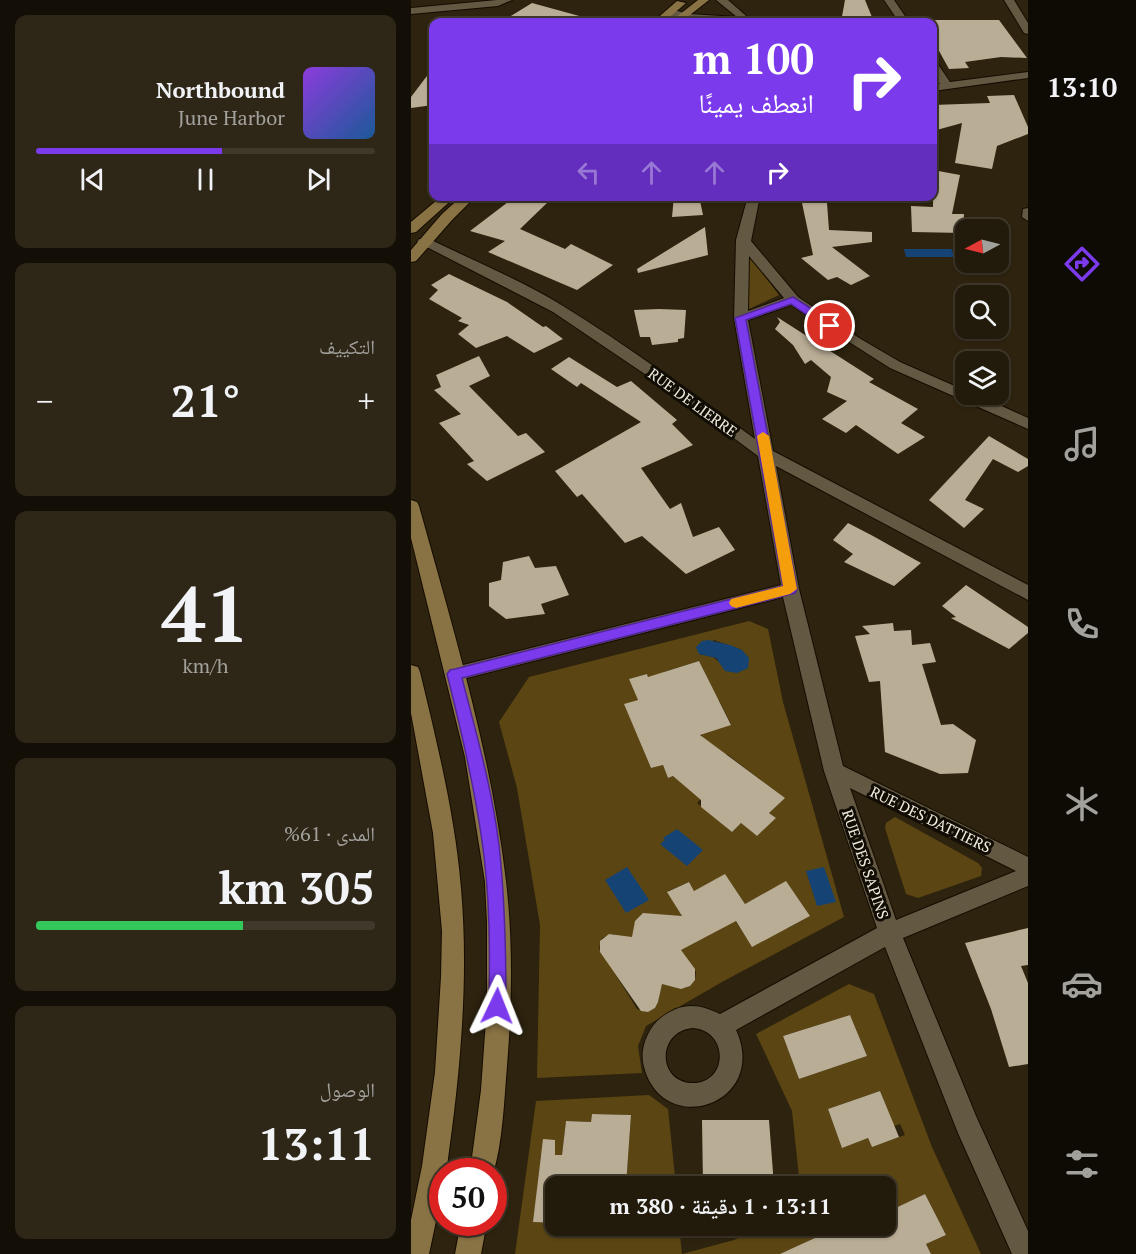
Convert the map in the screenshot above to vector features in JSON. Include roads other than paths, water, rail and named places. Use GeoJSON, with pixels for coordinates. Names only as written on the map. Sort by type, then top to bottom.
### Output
{"type":"FeatureCollection","features":[{"type":"Feature","properties":{"kind":"main road"},"geometry":{"type":"LineString","coordinates":[[676,17],[685,0]]}},
{"type":"Feature","properties":{"kind":"main road"},"geometry":{"type":"LineString","coordinates":[[676,17],[704,0]]}},
{"type":"Feature","properties":{"kind":"main road"},"geometry":{"type":"LineString","coordinates":[[411,229],[444,201]]}},
{"type":"Feature","properties":{"kind":"main road"},"geometry":{"type":"LineString","coordinates":[[411,258],[447,217],[465,201]]}},
{"type":"Feature","properties":{"kind":"main road"},"geometry":{"type":"LineString","coordinates":[[411,506],[455,674],[478,773],[491,843],[497,905],[499,968],[496,1044],[484,1158]]}},
{"type":"Feature","properties":{"kind":"main road"},"geometry":{"type":"LineString","coordinates":[[411,672],[436,781],[447,854],[452,926],[451,995],[445,1071],[427,1206],[416,1254]]}},
{"type":"Feature","properties":{"kind":"main road"},"geometry":{"type":"LineString","coordinates":[[468,1254],[471,1236]]}},
{"type":"Feature","properties":{"kind":"street"},"geometry":{"type":"LineString","coordinates":[[411,11],[498,3],[507,0]]}},
{"type":"Feature","properties":{"kind":"street"},"geometry":{"type":"LineString","coordinates":[[721,0],[744,18]]}},
{"type":"Feature","properties":{"kind":"street"},"geometry":{"type":"LineString","coordinates":[[889,0],[901,18]]}},
{"type":"Feature","properties":{"kind":"street"},"geometry":{"type":"LineString","coordinates":[[1009,0],[1028,31]]}},
{"type":"Feature","properties":{"kind":"street"},"geometry":{"type":"LineString","coordinates":[[676,17],[720,18]]}},
{"type":"Feature","properties":{"kind":"street"},"geometry":{"type":"LineString","coordinates":[[937,71],[947,85]]}},
{"type":"Feature","properties":{"kind":"street"},"geometry":{"type":"LineString","coordinates":[[937,87],[1028,75]]}},
{"type":"Feature","properties":{"kind":"street","name":"RUE DES SAPINS"},"geometry":{"type":"LineString","coordinates":[[753,201],[743,240],[739,277],[741,318],[790,589],[834,771],[890,933],[967,1124],[1025,1254]]}},
{"type":"Feature","properties":{"kind":"street"},"geometry":{"type":"LineString","coordinates":[[1028,212],[1028,217]]}},
{"type":"Feature","properties":{"kind":"street"},"geometry":{"type":"LineString","coordinates":[[743,240],[793,300],[853,341],[895,365],[1028,424]]}},
{"type":"Feature","properties":{"kind":"street","name":"RUE DE LIERRE"},"geometry":{"type":"LineString","coordinates":[[424,242],[517,286],[558,309],[675,388],[767,456],[1028,593]]}},
{"type":"Feature","properties":{"kind":"street"},"geometry":{"type":"LineString","coordinates":[[741,318],[793,300]]}},
{"type":"Feature","properties":{"kind":"street"},"geometry":{"type":"LineString","coordinates":[[455,674],[790,589]]}},
{"type":"Feature","properties":{"kind":"street","name":"RUE DES DATTIERS"},"geometry":{"type":"LineString","coordinates":[[834,771],[1028,867]]}},
{"type":"Feature","properties":{"kind":"street"},"geometry":{"type":"LineString","coordinates":[[719,1027],[890,933],[1028,876]]}},
{"type":"Feature","properties":{"kind":"water"},"geometry":{"type":"Polygon","coordinates":[[[904,249],[952,249],[954,257],[906,257],[904,249]]]}},
{"type":"Feature","properties":{"kind":"water"},"geometry":{"type":"Polygon","coordinates":[[[708,640],[742,650],[749,658],[748,668],[737,673],[725,671],[716,658],[699,654],[696,647],[702,641],[708,640]]]}},
{"type":"Feature","properties":{"kind":"water"},"geometry":{"type":"Polygon","coordinates":[[[677,829],[703,850],[687,866],[660,844],[665,840],[663,838],[677,829]]]}},
{"type":"Feature","properties":{"kind":"water"},"geometry":{"type":"Polygon","coordinates":[[[627,867],[649,900],[626,913],[605,880],[627,867]]]}},
{"type":"Feature","properties":{"kind":"water"},"geometry":{"type":"Polygon","coordinates":[[[824,867],[836,902],[817,906],[806,871],[824,867]]]}}]}
